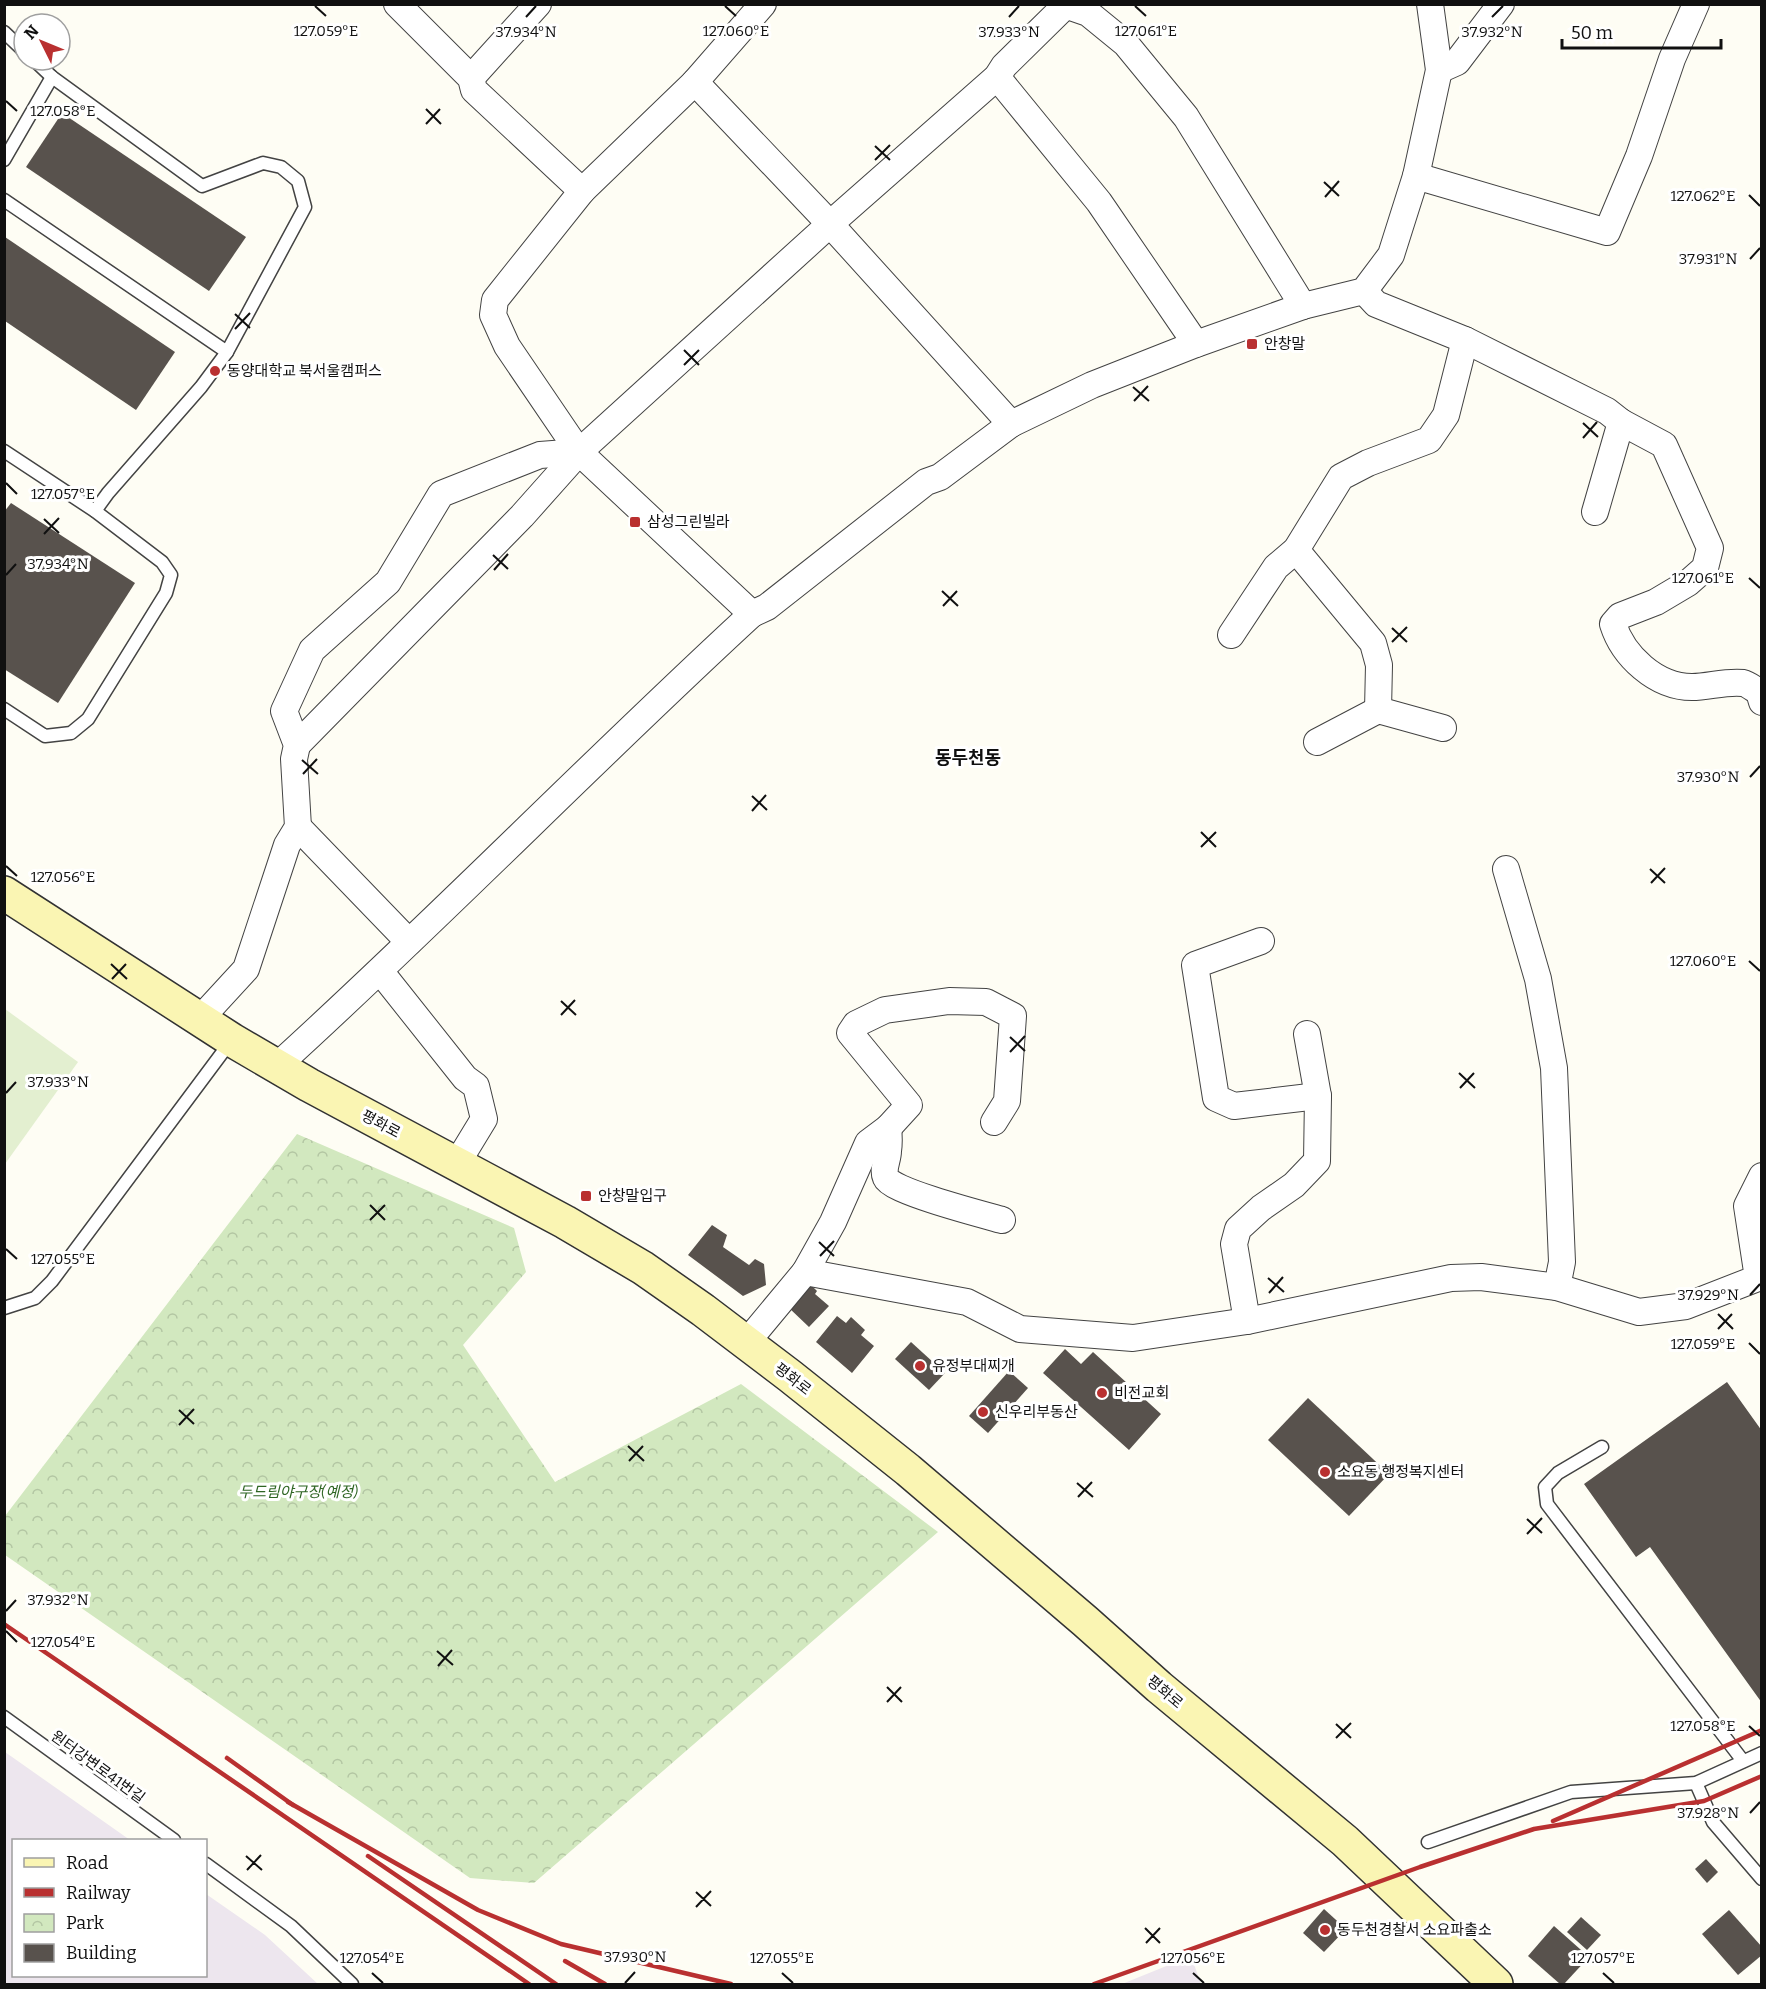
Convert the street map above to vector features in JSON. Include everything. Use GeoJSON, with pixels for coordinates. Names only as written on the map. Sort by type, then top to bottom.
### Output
{"type":"FeatureCollection","features":[{"type":"Feature","properties":{"kind":"main road","name":"평화로"},"geometry":{"type":"LineString","coordinates":[[4,893],[232,1040],[456,1165],[565,1222],[643,1268],[746,1343],[908,1470],[1085,1620],[1159,1687],[1346,1841],[1496,1984]]}},
{"type":"Feature","properties":{"kind":"street"},"geometry":{"type":"LineString","coordinates":[[397,4],[471,78],[474,90],[582,191]]}},
{"type":"Feature","properties":{"kind":"street"},"geometry":{"type":"LineString","coordinates":[[471,78],[538,4]]}},
{"type":"Feature","properties":{"kind":"street"},"geometry":{"type":"LineString","coordinates":[[752,614],[579,452],[507,346],[494,315],[495,300],[582,191],[695,82],[763,4]]}},
{"type":"Feature","properties":{"kind":"street"},"geometry":{"type":"LineString","coordinates":[[277,1066],[380,971],[649,709],[752,614],[767,607],[926,482],[940,477],[1011,424],[1092,385],[1196,344],[1303,306],[1364,291],[1391,255],[1416,176],[1439,70],[1430,4]]}},
{"type":"Feature","properties":{"kind":"street"},"geometry":{"type":"LineString","coordinates":[[1439,70],[1457,62],[1501,4]]}},
{"type":"Feature","properties":{"kind":"street"},"geometry":{"type":"LineString","coordinates":[[1416,176],[1607,232],[1639,156],[1672,59],[1696,4]]}},
{"type":"Feature","properties":{"kind":"street"},"geometry":{"type":"LineString","coordinates":[[200,1019],[246,969],[287,845],[298,827],[294,759],[297,745],[522,516],[579,452],[830,224],[998,77],[1004,66],[1064,5],[1088,13],[1126,44],[1186,117],[1303,306]]}},
{"type":"Feature","properties":{"kind":"street"},"geometry":{"type":"LineString","coordinates":[[998,77],[1099,202],[1196,344]]}},
{"type":"Feature","properties":{"kind":"street"},"geometry":{"type":"LineString","coordinates":[[695,82],[830,224],[1011,424]]}},
{"type":"Feature","properties":{"kind":"street"},"geometry":{"type":"LineString","coordinates":[[1364,291],[1376,304],[1465,340],[1607,411],[1664,445],[1710,548],[1705,568],[1688,583],[1656,602],[1620,616],[1613,624],[1618,639],[1641,667],[1666,682],[1690,687],[1744,683],[1759,692],[1761,702]]}},
{"type":"Feature","properties":{"kind":"street"},"geometry":{"type":"LineString","coordinates":[[1231,635],[1276,567],[1296,550],[1341,477],[1368,463],[1429,440],[1446,415],[1465,340]]}},
{"type":"Feature","properties":{"kind":"street"},"geometry":{"type":"LineString","coordinates":[[1594,513],[1622,422]]}},
{"type":"Feature","properties":{"kind":"street"},"geometry":{"type":"LineString","coordinates":[[297,745],[284,711],[312,650],[388,582],[441,494],[540,455],[579,452]]}},
{"type":"Feature","properties":{"kind":"street"},"geometry":{"type":"LineString","coordinates":[[1296,550],[1373,642],[1379,665],[1378,710]]}},
{"type":"Feature","properties":{"kind":"street"},"geometry":{"type":"LineString","coordinates":[[1317,742],[1378,710],[1443,728]]}},
{"type":"Feature","properties":{"kind":"street"},"geometry":{"type":"LineString","coordinates":[[298,827],[409,942]]}},
{"type":"Feature","properties":{"kind":"street"},"geometry":{"type":"LineString","coordinates":[[1506,869],[1538,979],[1554,1068],[1562,1262],[1557,1287]]}},
{"type":"Feature","properties":{"kind":"street"},"geometry":{"type":"LineString","coordinates":[[1261,940],[1195,965],[1216,1098],[1234,1106],[1318,1096]]}},
{"type":"Feature","properties":{"kind":"street"},"geometry":{"type":"LineString","coordinates":[[380,971],[465,1078],[476,1086],[484,1119],[456,1165]]}},
{"type":"Feature","properties":{"kind":"street"},"geometry":{"type":"LineString","coordinates":[[746,1343],[805,1272],[833,1222],[868,1143],[888,1128],[909,1105],[850,1033],[856,1024],[885,1011],[949,1001],[986,1002],[1012,1016],[1007,1101],[994,1122]]}},
{"type":"Feature","properties":{"kind":"street"},"geometry":{"type":"LineString","coordinates":[[1247,1322],[1234,1244],[1238,1229],[1261,1208],[1294,1185],[1317,1161],[1318,1096],[1306,1034]]}},
{"type":"Feature","properties":{"kind":"street"},"geometry":{"type":"LineString","coordinates":[[888,1128],[888,1154],[885,1167],[885,1177],[888,1182],[904,1190],[1002,1220]]}},
{"type":"Feature","properties":{"kind":"street"},"geometry":{"type":"LineString","coordinates":[[805,1272],[967,1302],[1020,1329],[1133,1338],[1247,1322],[1451,1278],[1481,1277],[1557,1287],[1639,1311],[1686,1306],[1758,1278],[1746,1206],[1761,1176]]}},
{"type":"Feature","properties":{"kind":"lane"},"geometry":{"type":"LineString","coordinates":[[46,72],[202,186],[263,163],[281,167],[298,181],[305,207],[227,352],[201,387],[108,492],[95,511]]}},
{"type":"Feature","properties":{"kind":"lane"},"geometry":{"type":"LineString","coordinates":[[4,160],[51,77]]}},
{"type":"Feature","properties":{"kind":"lane"},"geometry":{"type":"LineString","coordinates":[[4,200],[227,352]]}},
{"type":"Feature","properties":{"kind":"lane"},"geometry":{"type":"LineString","coordinates":[[4,451],[95,511],[162,562],[171,575],[166,593],[88,719],[71,733],[45,736],[4,709]]}},
{"type":"Feature","properties":{"kind":"lane"},"geometry":{"type":"LineString","coordinates":[[4,1308],[35,1298],[52,1281],[232,1040]]}},
{"type":"Feature","properties":{"kind":"lane"},"geometry":{"type":"LineString","coordinates":[[1602,1447],[1558,1473],[1551,1480],[1545,1487],[1547,1504],[1743,1761]]}},
{"type":"Feature","properties":{"kind":"lane","name":"원터강변로41번길"},"geometry":{"type":"LineString","coordinates":[[4,1717],[173,1839]]}},
{"type":"Feature","properties":{"kind":"lane"},"geometry":{"type":"LineString","coordinates":[[1428,1842],[1571,1792],[1696,1783],[1761,1753]]}},
{"type":"Feature","properties":{"kind":"lane"},"geometry":{"type":"LineString","coordinates":[[1696,1783],[1713,1822],[1761,1879]]}},
{"type":"Feature","properties":{"kind":"lane"},"geometry":{"type":"LineString","coordinates":[[207,1865],[291,1926],[352,1984]]}},
{"type":"Feature","properties":{"kind":"shaded area"},"geometry":{"type":"Polygon","coordinates":[[[5,1752],[129,1839],[12,1839],[12,1977],[207,1977],[207,1895],[265,1935],[318,1984],[5,1984],[5,1752]]]}},
{"type":"Feature","properties":{"kind":"shaded area"},"geometry":{"type":"Polygon","coordinates":[[[1191,1956],[1201,1984],[1122,1984],[1191,1956]]]}},
{"type":"Feature","properties":{"kind":"green space"},"geometry":{"type":"Polygon","coordinates":[[[5,1009],[78,1062],[5,1164],[5,1009]]]}},
{"type":"Feature","properties":{"kind":"green space","name":"두드림야구장(예정)"},"geometry":{"type":"Polygon","coordinates":[[[297,1134],[514,1228],[526,1272],[463,1345],[555,1482],[741,1384],[938,1532],[534,1883],[470,1878],[5,1555],[5,1516],[297,1134]]]}},
{"type":"Feature","properties":{"kind":"building"},"geometry":{"type":"Polygon","coordinates":[[[62,113],[246,237],[209,291],[26,167],[62,113]]]}},
{"type":"Feature","properties":{"kind":"building"},"geometry":{"type":"Polygon","coordinates":[[[5,237],[175,352],[136,410],[5,321],[5,237]]]}},
{"type":"Feature","properties":{"kind":"building"},"geometry":{"type":"Polygon","coordinates":[[[11,503],[135,583],[58,703],[4,669],[4,512],[11,503]]]}},
{"type":"Feature","properties":{"kind":"building"},"geometry":{"type":"Polygon","coordinates":[[[712,1225],[727,1235],[723,1247],[749,1265],[755,1259],[764,1264],[766,1285],[743,1296],[688,1255],[712,1225]]]}},
{"type":"Feature","properties":{"kind":"building"},"geometry":{"type":"Polygon","coordinates":[[[807,1287],[813,1287],[817,1291],[815,1294],[829,1306],[809,1327],[788,1307],[807,1287]]]}},
{"type":"Feature","properties":{"kind":"building"},"geometry":{"type":"Polygon","coordinates":[[[837,1316],[846,1323],[851,1317],[865,1330],[861,1335],[874,1346],[852,1373],[816,1342],[837,1316]]]}},
{"type":"Feature","properties":{"kind":"building"},"geometry":{"type":"Polygon","coordinates":[[[911,1342],[945,1373],[929,1390],[895,1359],[911,1342]]]}},
{"type":"Feature","properties":{"kind":"building","name":"비전교회"},"geometry":{"type":"Polygon","coordinates":[[[1065,1349],[1081,1364],[1093,1352],[1161,1414],[1129,1450],[1043,1373],[1065,1349]]]}},
{"type":"Feature","properties":{"kind":"building"},"geometry":{"type":"Polygon","coordinates":[[[1009,1371],[1028,1388],[988,1433],[969,1416],[1009,1371]]]}},
{"type":"Feature","properties":{"kind":"building"},"geometry":{"type":"Polygon","coordinates":[[[1727,1382],[1762,1431],[1762,1703],[1650,1547],[1636,1557],[1584,1484],[1727,1382]]]}},
{"type":"Feature","properties":{"kind":"building"},"geometry":{"type":"Polygon","coordinates":[[[1308,1398],[1389,1474],[1349,1516],[1268,1440],[1308,1398]]]}},
{"type":"Feature","properties":{"kind":"building"},"geometry":{"type":"Polygon","coordinates":[[[1706,1859],[1718,1872],[1707,1883],[1695,1869],[1706,1859]]]}},
{"type":"Feature","properties":{"kind":"building"},"geometry":{"type":"Polygon","coordinates":[[[1324,1909],[1346,1929],[1324,1952],[1303,1933],[1324,1909]]]}},
{"type":"Feature","properties":{"kind":"building"},"geometry":{"type":"Polygon","coordinates":[[[1729,1910],[1762,1947],[1762,1955],[1738,1975],[1702,1934],[1729,1910]]]}},
{"type":"Feature","properties":{"kind":"building"},"geometry":{"type":"Polygon","coordinates":[[[1581,1917],[1601,1935],[1587,1950],[1567,1932],[1581,1917]]]}},
{"type":"Feature","properties":{"kind":"building"},"geometry":{"type":"Polygon","coordinates":[[[1554,1926],[1589,1957],[1564,1984],[1560,1984],[1528,1956],[1554,1926]]]}},
{"type":"Feature","properties":{"kind":"railway"},"geometry":{"type":"LineString","coordinates":[[4,1624],[529,1984]]}},
{"type":"Feature","properties":{"kind":"railway"},"geometry":{"type":"LineString","coordinates":[[1553,1821],[1762,1730]]}},
{"type":"Feature","properties":{"kind":"railway"},"geometry":{"type":"LineString","coordinates":[[227,1758],[293,1805]]}},
{"type":"Feature","properties":{"kind":"railway"},"geometry":{"type":"LineString","coordinates":[[1094,1984],[1420,1867],[1534,1829],[1704,1801],[1762,1776]]}},
{"type":"Feature","properties":{"kind":"railway"},"geometry":{"type":"LineString","coordinates":[[288,1802],[478,1910],[561,1944],[731,1984]]}},
{"type":"Feature","properties":{"kind":"railway"},"geometry":{"type":"LineString","coordinates":[[368,1856],[556,1984]]}},
{"type":"Feature","properties":{"kind":"railway"},"geometry":{"type":"LineString","coordinates":[[565,1961],[605,1984]]}},
{"type":"Feature","properties":{"kind":"place","name":"안창말"},"geometry":{"type":"Point","coordinates":[1252,344]}},
{"type":"Feature","properties":{"kind":"place","name":"동양대학교 북서울캠퍼스"},"geometry":{"type":"Point","coordinates":[215,371]}},
{"type":"Feature","properties":{"kind":"place","name":"삼성그린빌라"},"geometry":{"type":"Point","coordinates":[635,522]}},
{"type":"Feature","properties":{"kind":"place","name":"안창말입구"},"geometry":{"type":"Point","coordinates":[586,1196]}},
{"type":"Feature","properties":{"kind":"place","name":"유정부대찌개"},"geometry":{"type":"Point","coordinates":[920,1366]}},
{"type":"Feature","properties":{"kind":"place","name":"비전교회"},"geometry":{"type":"Point","coordinates":[1102,1393]}},
{"type":"Feature","properties":{"kind":"place","name":"신우리부동산"},"geometry":{"type":"Point","coordinates":[983,1412]}},
{"type":"Feature","properties":{"kind":"place","name":"소요동 행정복지센터"},"geometry":{"type":"Point","coordinates":[1325,1472]}},
{"type":"Feature","properties":{"kind":"place","name":"동두천경찰서 소요파출소"},"geometry":{"type":"Point","coordinates":[1325,1930]}},
{"type":"Feature","properties":{"kind":"district","name":"동두천동"},"geometry":{"type":"Point","coordinates":[968,758]}}]}
